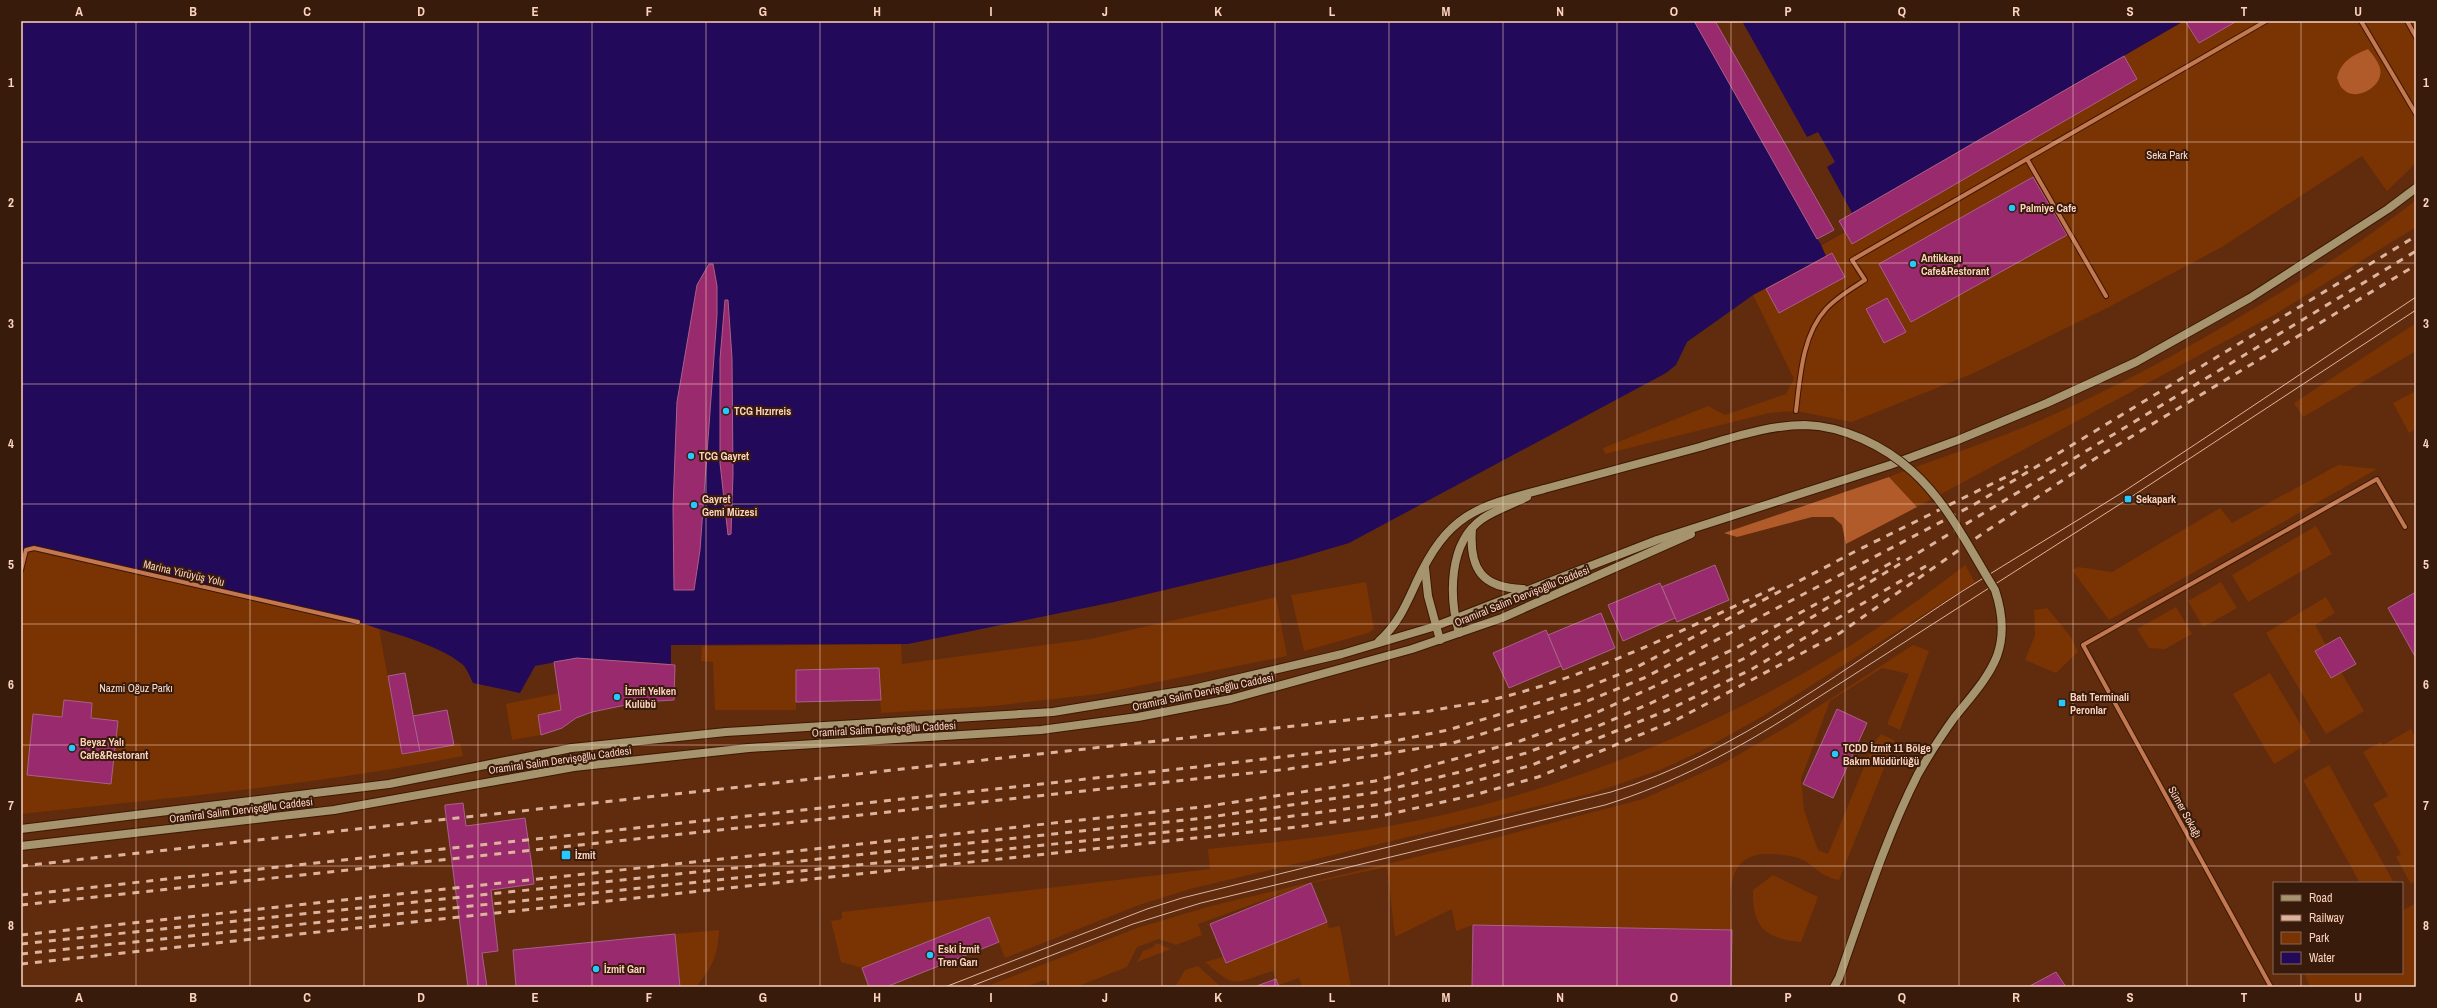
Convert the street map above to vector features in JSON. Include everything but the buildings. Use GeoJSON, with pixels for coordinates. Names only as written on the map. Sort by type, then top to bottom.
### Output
{"type":"FeatureCollection","features":[{"type":"Feature","properties":{"kind":"main road"},"geometry":{"type":"LineString","coordinates":[[1719,522],[1890,465],[1958,440],[2136,362],[2250,298],[2388,209],[2416,188]]}},
{"type":"Feature","properties":{"kind":"main road"},"geometry":{"type":"LineString","coordinates":[[1377,643],[1393,629],[1425,568],[1449,529],[1460,519],[1484,506],[1762,430],[1807,425],[1846,433],[1864,440],[1886,452],[1913,471],[1940,503],[1995,590],[2000,605],[2002,622],[1998,654],[1981,684],[1953,720],[1918,774],[1900,812],[1880,862],[1835,987]]}},
{"type":"Feature","properties":{"kind":"main road"},"geometry":{"type":"LineString","coordinates":[[1459,633],[1455,619],[1453,601],[1456,560],[1472,529],[1482,519],[1544,489]]}},
{"type":"Feature","properties":{"kind":"main road","name":"Oramiral Salim Dervişoğllu Caddesi"},"geometry":{"type":"LineString","coordinates":[[21,830],[389,784],[572,748],[726,732],[998,717],[1053,712],[1193,689],[1377,643],[1436,626],[1526,589],[1623,552],[1719,522]]}},
{"type":"Feature","properties":{"kind":"main road","name":"Oramiral Salim Dervişoğllu Caddesi"},"geometry":{"type":"LineString","coordinates":[[21,846],[334,810],[388,802],[523,775],[632,760],[748,748],[1002,733],[1095,725],[1231,699],[1343,670],[1440,640],[1502,618],[1599,577],[1719,522]]}},
{"type":"Feature","properties":{"kind":"main road"},"geometry":{"type":"LineString","coordinates":[[1472,529],[1474,561],[1482,575],[1500,587],[1526,589]]}},
{"type":"Feature","properties":{"kind":"main road"},"geometry":{"type":"LineString","coordinates":[[1425,568],[1428,596],[1440,640]]}},
{"type":"Feature","properties":{"kind":"street"},"geometry":{"type":"LineString","coordinates":[[1796,411],[1805,352],[1818,320],[1837,299],[1865,280],[1852,260],[2266,21]]}},
{"type":"Feature","properties":{"kind":"street"},"geometry":{"type":"LineString","coordinates":[[2361,21],[2416,114]]}},
{"type":"Feature","properties":{"kind":"street"},"geometry":{"type":"LineString","coordinates":[[2407,21],[2416,37]]}},
{"type":"Feature","properties":{"kind":"street"},"geometry":{"type":"LineString","coordinates":[[2027,159],[2106,296]]}},
{"type":"Feature","properties":{"kind":"street","name":"Sümer Sokağı"},"geometry":{"type":"LineString","coordinates":[[2271,987],[2083,645],[2377,479],[2405,527]]}},
{"type":"Feature","properties":{"kind":"street","name":"Marina Yürüyüş Yolu"},"geometry":{"type":"LineString","coordinates":[[21,570],[26,550],[34,548],[358,622]]}},
{"type":"Feature","properties":{"kind":"green space","name":"Seka Park"},"geometry":{"type":"Polygon","coordinates":[[[2184,21],[2416,21],[2416,163],[2387,191],[2362,156],[2222,247],[2109,307],[1974,373],[1852,422],[1796,411],[1769,413],[1605,454],[1603,448],[1708,406],[1725,415],[1786,394],[1794,379],[1753,295],[1826,256],[1821,245],[1844,232],[1839,221],[2184,21]]]}},
{"type":"Feature","properties":{"kind":"green space"},"geometry":{"type":"Polygon","coordinates":[[[2416,200],[2416,227],[2274,315],[1917,507],[1889,477],[2021,429],[2093,397],[2145,370],[2223,327],[2313,273],[2355,245],[2416,200]]]}},
{"type":"Feature","properties":{"kind":"green space"},"geometry":{"type":"Polygon","coordinates":[[[2416,323],[2416,351],[2303,417],[2294,403],[2416,323]]]}},
{"type":"Feature","properties":{"kind":"green space"},"geometry":{"type":"Polygon","coordinates":[[[2416,391],[2416,429],[2409,433],[2393,403],[2416,391]]]}},
{"type":"Feature","properties":{"kind":"green space"},"geometry":{"type":"Polygon","coordinates":[[[2338,465],[2377,469],[2109,620],[2072,570],[2078,567],[2112,572],[2220,508],[2232,523],[2338,465]]]}},
{"type":"Feature","properties":{"kind":"green space"},"geometry":{"type":"Polygon","coordinates":[[[2316,526],[2332,554],[2248,602],[2232,575],[2316,526]]]}},
{"type":"Feature","properties":{"kind":"green space","name":"Nazmi Oğuz Parkı"},"geometry":{"type":"Polygon","coordinates":[[[34,548],[358,622],[379,629],[402,754],[460,743],[463,756],[298,783],[21,814],[21,570],[26,550],[34,548]]]}},
{"type":"Feature","properties":{"kind":"green space"},"geometry":{"type":"Polygon","coordinates":[[[1965,565],[1975,582],[1763,716],[1699,752],[1660,770],[1593,793],[1190,889],[1139,905],[1005,958],[989,917],[862,968],[841,962],[831,921],[842,919],[842,912],[1210,869],[1208,849],[1314,838],[1420,820],[1493,802],[1565,780],[1637,753],[1707,723],[1775,689],[1841,651],[1905,610],[1965,565]]]}},
{"type":"Feature","properties":{"kind":"green space"},"geometry":{"type":"Polygon","coordinates":[[[1366,582],[1374,629],[1368,633],[1304,651],[1291,595],[1366,582]]]}},
{"type":"Feature","properties":{"kind":"green space"},"geometry":{"type":"Polygon","coordinates":[[[2221,582],[2237,608],[2203,627],[2188,601],[2221,582]]]}},
{"type":"Feature","properties":{"kind":"green space"},"geometry":{"type":"Polygon","coordinates":[[[1276,597],[1287,656],[1098,694],[993,706],[881,713],[878,668],[796,670],[796,710],[715,710],[713,662],[701,661],[702,646],[901,644],[902,664],[1090,639],[1276,597]]]}},
{"type":"Feature","properties":{"kind":"green space"},"geometry":{"type":"Polygon","coordinates":[[[2326,597],[2335,613],[2315,625],[2326,645],[2315,651],[2330,678],[2341,672],[2364,711],[2326,734],[2266,633],[2326,597]]]}},
{"type":"Feature","properties":{"kind":"green space"},"geometry":{"type":"Polygon","coordinates":[[[2176,607],[2192,634],[2165,649],[2149,648],[2137,629],[2176,607]]]}},
{"type":"Feature","properties":{"kind":"green space"},"geometry":{"type":"Polygon","coordinates":[[[2047,608],[2071,637],[2078,652],[2056,673],[2025,660],[2035,635],[2034,610],[2047,608]]]}},
{"type":"Feature","properties":{"kind":"green space"},"geometry":{"type":"Polygon","coordinates":[[[1913,645],[1929,651],[1900,730],[1887,724],[1909,674],[1882,668],[1830,701],[1801,779],[1804,810],[1818,850],[1828,854],[1874,743],[1881,734],[1895,741],[1839,880],[1824,875],[1801,859],[1786,855],[1757,855],[1746,860],[1738,868],[1733,878],[1730,903],[1732,930],[1473,925],[1456,931],[1452,909],[1395,937],[1387,867],[1311,883],[1198,924],[1202,935],[1176,945],[1159,939],[1137,947],[1127,967],[1076,987],[1051,987],[1044,980],[1025,987],[985,987],[1137,928],[1211,906],[1491,839],[1643,799],[1724,763],[1790,725],[1913,645]]]}},
{"type":"Feature","properties":{"kind":"green space"},"geometry":{"type":"Polygon","coordinates":[[[2270,673],[2311,742],[2274,764],[2233,694],[2270,673]]]}},
{"type":"Feature","properties":{"kind":"green space"},"geometry":{"type":"Polygon","coordinates":[[[559,693],[561,710],[538,715],[541,735],[512,740],[506,704],[559,693]]]}},
{"type":"Feature","properties":{"kind":"green space"},"geometry":{"type":"Polygon","coordinates":[[[2411,729],[2416,739],[2416,881],[2411,884],[2396,857],[2401,854],[2373,804],[2388,796],[2363,752],[2381,742],[2383,745],[2411,729]]]}},
{"type":"Feature","properties":{"kind":"green space"},"geometry":{"type":"Polygon","coordinates":[[[2329,765],[2393,882],[2359,882],[2303,780],[2329,765]]]}},
{"type":"Feature","properties":{"kind":"green space"},"geometry":{"type":"Polygon","coordinates":[[[1773,875],[1818,897],[1801,942],[1778,938],[1763,929],[1758,922],[1753,903],[1753,890],[1773,875]]]}},
{"type":"Feature","properties":{"kind":"green space"},"geometry":{"type":"Polygon","coordinates":[[[2416,903],[2416,987],[2310,987],[2304,974],[2403,974],[2403,910],[2416,903]]]}},
{"type":"Feature","properties":{"kind":"green space"},"geometry":{"type":"Polygon","coordinates":[[[1327,922],[1329,928],[1340,926],[1351,987],[1302,987],[1299,978],[1279,985],[1279,987],[1254,987],[1276,979],[1273,971],[1237,982],[1224,977],[1205,962],[1223,957],[1226,963],[1327,922]]]}},
{"type":"Feature","properties":{"kind":"green space"},"geometry":{"type":"Polygon","coordinates":[[[719,930],[716,954],[706,973],[696,987],[680,987],[675,934],[719,930]]]}},
{"type":"Feature","properties":{"kind":"green space"},"geometry":{"type":"Polygon","coordinates":[[[1157,943],[1171,949],[1137,962],[1143,951],[1153,947],[1157,943]]]}},
{"type":"Feature","properties":{"kind":"green space"},"geometry":{"type":"Polygon","coordinates":[[[1198,966],[1221,987],[1175,987],[1185,970],[1198,966]]]}},
{"type":"Feature","properties":{"kind":"shaded area"},"geometry":{"type":"Polygon","coordinates":[[[2368,49],[2380,68],[2378,81],[2374,86],[2361,93],[2348,93],[2342,88],[2337,78],[2341,67],[2348,59],[2368,49]]]}},
{"type":"Feature","properties":{"kind":"shaded area"},"geometry":{"type":"Polygon","coordinates":[[[1889,477],[1917,507],[1846,544],[1842,525],[1833,517],[1812,517],[1737,537],[1724,533],[1889,477]]]}},
{"type":"Feature","properties":{"kind":"water"},"geometry":{"type":"Polygon","coordinates":[[[21,21],[2184,21],[1839,221],[1844,232],[1821,245],[1826,256],[1753,295],[1687,342],[1676,365],[1666,373],[1349,543],[1295,559],[1114,602],[908,644],[671,645],[671,664],[577,658],[535,666],[520,693],[473,683],[467,670],[462,664],[439,650],[412,639],[358,622],[34,548],[26,550],[21,570],[21,21]]]}},
{"type":"Feature","properties":{"kind":"pier"},"geometry":{"type":"Polygon","coordinates":[[[1694,21],[1742,21],[1807,137],[1818,132],[1835,162],[1827,167],[1852,213],[1839,221],[1844,232],[1821,245],[1694,21]]]}},
{"type":"Feature","properties":{"kind":"tram line"},"geometry":{"type":"LineString","coordinates":[[945,987],[1147,909],[1182,898],[1611,792],[1657,776],[1703,755],[1748,731],[1792,704],[1961,592],[2123,492],[2416,297]]}},
{"type":"Feature","properties":{"kind":"tram line"},"geometry":{"type":"LineString","coordinates":[[969,987],[1133,924],[1201,903],[1605,805],[1656,787],[1680,776],[1728,752],[1797,711],[2128,499],[2416,310]]}},
{"type":"Feature","properties":{"kind":"railway"},"geometry":{"type":"LineString","coordinates":[[21,905],[1289,769],[1453,743],[1585,702],[1644,678],[1975,504],[2416,236]]}},
{"type":"Feature","properties":{"kind":"railway"},"geometry":{"type":"LineString","coordinates":[[21,944],[1204,818],[1378,792],[1464,771],[1526,753],[1596,727],[1660,699],[1743,659],[2416,251]]}},
{"type":"Feature","properties":{"kind":"railway"},"geometry":{"type":"LineString","coordinates":[[21,964],[1297,827],[1385,815],[1474,795],[1538,777],[1676,720],[1840,633],[1985,532],[2096,458],[2416,265]]}},
{"type":"Feature","properties":{"kind":"railway"},"geometry":{"type":"LineString","coordinates":[[21,895],[1197,767],[1365,747],[1448,730],[1580,690],[1635,668],[1854,552],[2028,466]]}},
{"type":"Feature","properties":{"kind":"railway"},"geometry":{"type":"LineString","coordinates":[[21,935],[1202,807],[1375,781],[1520,741],[1591,715],[1736,648],[1900,558]]}},
{"type":"Feature","properties":{"kind":"railway"},"geometry":{"type":"LineString","coordinates":[[21,954],[1205,828],[1381,804],[1469,783],[1532,765],[1668,710],[1752,669],[1926,566]]}},
{"type":"Feature","properties":{"kind":"railway"},"geometry":{"type":"LineString","coordinates":[[21,866],[1430,711],[1499,698],[1570,676],[1640,649],[1776,587]]}},
{"type":"Feature","properties":{"kind":"place","name":"Palmiye Cafe"},"geometry":{"type":"Point","coordinates":[2012,208]}},
{"type":"Feature","properties":{"kind":"place","name":"Antikkapı Cafe&Restorant"},"geometry":{"type":"Point","coordinates":[1913,264]}},
{"type":"Feature","properties":{"kind":"place","name":"TCG Hızırreis"},"geometry":{"type":"Point","coordinates":[726,411]}},
{"type":"Feature","properties":{"kind":"place","name":"TCG Gayret"},"geometry":{"type":"Point","coordinates":[691,456]}},
{"type":"Feature","properties":{"kind":"place","name":"Sekapark"},"geometry":{"type":"Point","coordinates":[2128,499]}},
{"type":"Feature","properties":{"kind":"place","name":"Gayret Gemi Müzesi"},"geometry":{"type":"Point","coordinates":[694,505]}},
{"type":"Feature","properties":{"kind":"place","name":"İzmit Yelken Kulübü"},"geometry":{"type":"Point","coordinates":[617,697]}},
{"type":"Feature","properties":{"kind":"place","name":"Batı Terminali Peronlar"},"geometry":{"type":"Point","coordinates":[2062,703]}},
{"type":"Feature","properties":{"kind":"place","name":"Beyaz Yalı Cafe&Restorant"},"geometry":{"type":"Point","coordinates":[72,748]}},
{"type":"Feature","properties":{"kind":"place","name":"TCDD İzmit 11 Bölge Bakım Müdürlüğü"},"geometry":{"type":"Point","coordinates":[1835,754]}},
{"type":"Feature","properties":{"kind":"place","name":"İzmit"},"geometry":{"type":"Point","coordinates":[566,855]}},
{"type":"Feature","properties":{"kind":"place","name":"Eski İzmit Tren Garı"},"geometry":{"type":"Point","coordinates":[930,955]}},
{"type":"Feature","properties":{"kind":"place","name":"İzmit Garı"},"geometry":{"type":"Point","coordinates":[596,969]}}]}
